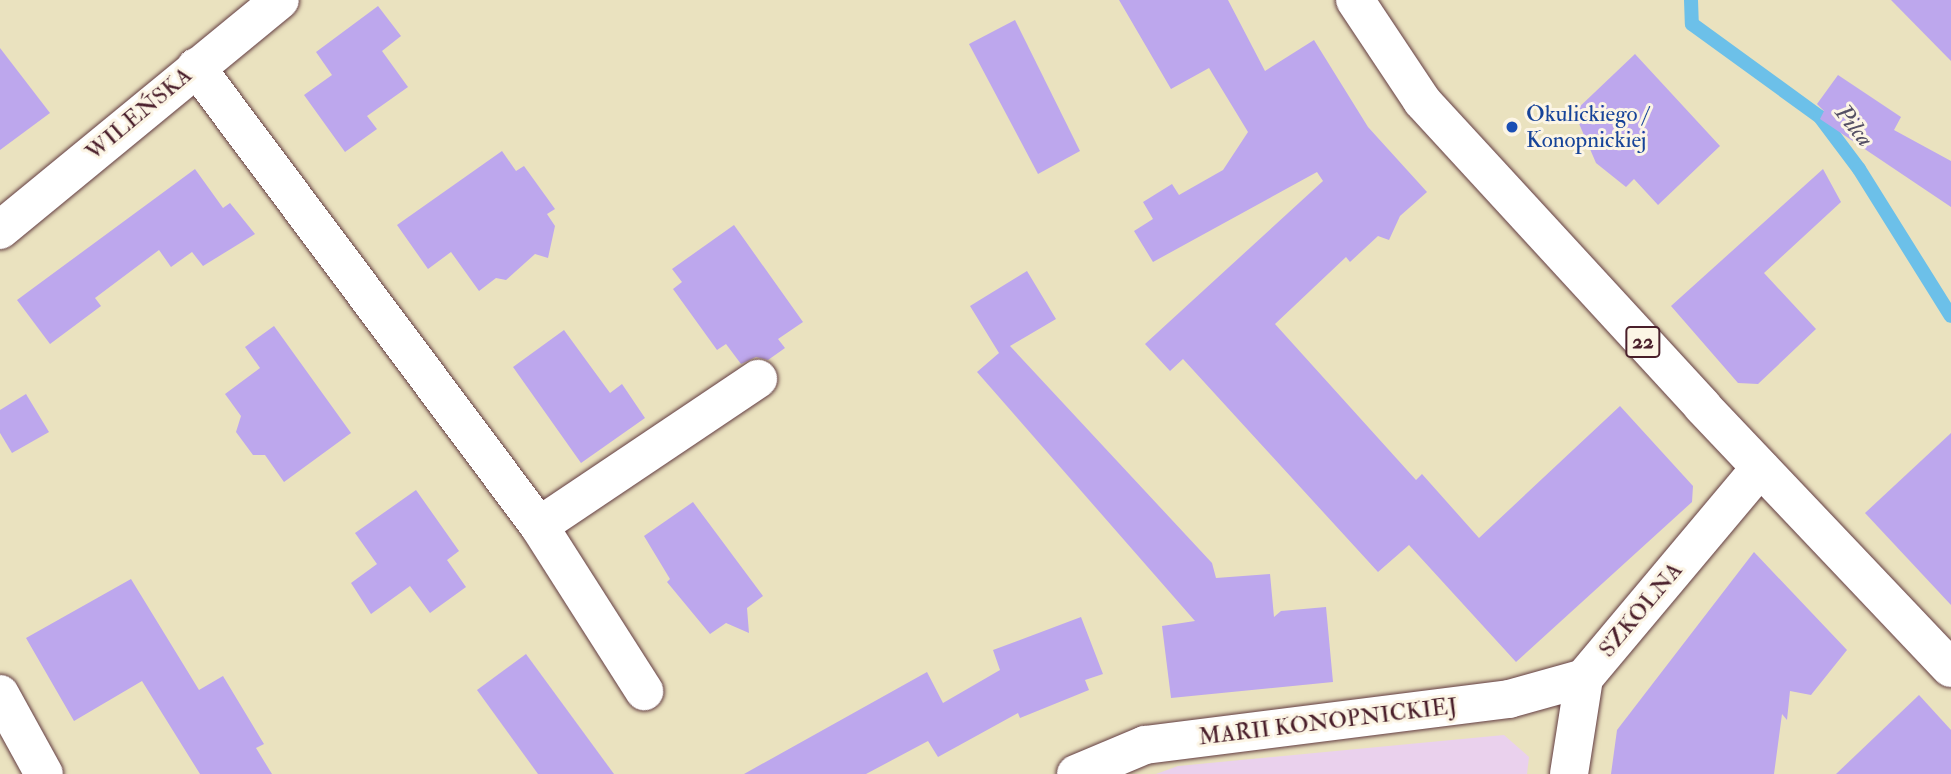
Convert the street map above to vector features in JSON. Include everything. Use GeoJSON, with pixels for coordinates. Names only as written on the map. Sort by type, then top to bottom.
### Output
{"type":"FeatureCollection","features":[{"type":"Feature","properties":{"kind":"street","name":"WILEŃSKA"},"geometry":{"type":"LineString","coordinates":[[0,230],[280,0]]}},
{"type":"Feature","properties":{"kind":"street","name":"22"},"geometry":{"type":"LineString","coordinates":[[1355,0],[1422,101],[1760,468],[1951,668]]}},
{"type":"Feature","properties":{"kind":"street"},"geometry":{"type":"LineString","coordinates":[[196,67],[539,526],[644,691]]}},
{"type":"Feature","properties":{"kind":"street"},"geometry":{"type":"LineString","coordinates":[[539,526],[758,379]]}},
{"type":"Feature","properties":{"kind":"street","name":"SZKOLNA"},"geometry":{"type":"LineString","coordinates":[[1569,774],[1584,678],[1760,468]]}},
{"type":"Feature","properties":{"kind":"street","name":"MARII KONOPNICKIEJ"},"geometry":{"type":"LineString","coordinates":[[1076,774],[1145,745],[1509,699],[1584,678]]}},
{"type":"Feature","properties":{"kind":"street"},"geometry":{"type":"LineString","coordinates":[[0,694],[44,774]]}},
{"type":"Feature","properties":{"kind":"shaded area"},"geometry":{"type":"Polygon","coordinates":[[[1504,735],[1529,757],[1527,774],[1156,774],[1178,766],[1504,735]]]}},
{"type":"Feature","properties":{"kind":"building"},"geometry":{"type":"Polygon","coordinates":[[[1119,0],[1228,0],[1265,71],[1314,40],[1368,127],[1427,192],[1400,216],[1389,240],[1378,236],[1350,262],[1346,257],[1275,324],[1416,480],[1422,474],[1479,538],[1620,406],[1693,486],[1692,502],[1516,662],[1409,545],[1378,572],[1183,359],[1170,371],[1145,344],[1323,181],[1317,172],[1153,262],[1134,231],[1153,219],[1143,202],[1172,184],[1179,195],[1223,170],[1248,132],[1209,68],[1171,89],[1119,0]]]}},
{"type":"Feature","properties":{"kind":"building"},"geometry":{"type":"Polygon","coordinates":[[[1891,0],[1951,0],[1951,61],[1891,0]]]}},
{"type":"Feature","properties":{"kind":"building"},"geometry":{"type":"Polygon","coordinates":[[[378,6],[401,36],[382,51],[408,87],[367,116],[377,129],[345,152],[304,95],[332,75],[316,52],[378,6]]]}},
{"type":"Feature","properties":{"kind":"building"},"geometry":{"type":"Polygon","coordinates":[[[1015,20],[1080,151],[1038,174],[969,44],[1015,20]]]}},
{"type":"Feature","properties":{"kind":"building"},"geometry":{"type":"Polygon","coordinates":[[[0,48],[50,113],[0,150],[0,48]]]}},
{"type":"Feature","properties":{"kind":"building"},"geometry":{"type":"Polygon","coordinates":[[[1635,54],[1720,146],[1658,205],[1634,179],[1626,187],[1596,163],[1574,112],[1635,54]]]}},
{"type":"Feature","properties":{"kind":"building"},"geometry":{"type":"Polygon","coordinates":[[[1838,75],[1901,117],[1894,130],[1951,161],[1951,207],[1820,119],[1824,111],[1817,104],[1838,75]]]}},
{"type":"Feature","properties":{"kind":"building"},"geometry":{"type":"Polygon","coordinates":[[[502,151],[516,171],[524,166],[555,209],[547,214],[555,226],[548,258],[535,254],[506,280],[496,278],[479,291],[451,252],[428,269],[397,225],[502,151]]]}},
{"type":"Feature","properties":{"kind":"building"},"geometry":{"type":"Polygon","coordinates":[[[195,169],[223,208],[230,203],[255,234],[203,266],[192,252],[171,267],[159,250],[95,298],[101,306],[50,344],[17,300],[195,169]]]}},
{"type":"Feature","properties":{"kind":"building"},"geometry":{"type":"Polygon","coordinates":[[[1823,169],[1841,202],[1764,273],[1816,329],[1758,384],[1738,383],[1671,306],[1823,169]]]}},
{"type":"Feature","properties":{"kind":"building"},"geometry":{"type":"Polygon","coordinates":[[[734,225],[803,322],[778,339],[785,348],[768,360],[756,357],[741,364],[726,344],[717,350],[673,289],[682,282],[672,269],[734,225]]]}},
{"type":"Feature","properties":{"kind":"building"},"geometry":{"type":"Polygon","coordinates":[[[1027,271],[1056,319],[1010,346],[1212,563],[1216,578],[1270,574],[1274,617],[1281,611],[1326,607],[1333,682],[1171,698],[1162,626],[1195,621],[977,372],[999,353],[970,306],[1027,271]]]}},
{"type":"Feature","properties":{"kind":"building"},"geometry":{"type":"Polygon","coordinates":[[[274,326],[351,433],[284,482],[265,455],[253,455],[236,432],[241,416],[225,394],[260,368],[245,347],[274,326]]]}},
{"type":"Feature","properties":{"kind":"building"},"geometry":{"type":"Polygon","coordinates":[[[564,330],[610,393],[622,384],[645,418],[581,463],[513,367],[564,330]]]}},
{"type":"Feature","properties":{"kind":"building"},"geometry":{"type":"Polygon","coordinates":[[[26,394],[49,432],[12,453],[0,433],[0,410],[26,394]]]}},
{"type":"Feature","properties":{"kind":"building"},"geometry":{"type":"Polygon","coordinates":[[[1951,433],[1951,605],[1865,513],[1951,433]]]}},
{"type":"Feature","properties":{"kind":"building"},"geometry":{"type":"Polygon","coordinates":[[[416,490],[459,551],[447,560],[466,587],[430,613],[410,586],[371,614],[351,583],[377,564],[355,533],[416,490]]]}},
{"type":"Feature","properties":{"kind":"building"},"geometry":{"type":"Polygon","coordinates":[[[693,502],[763,596],[747,608],[749,633],[726,623],[710,634],[667,582],[670,579],[644,536],[693,502]]]}},
{"type":"Feature","properties":{"kind":"building"},"geometry":{"type":"Polygon","coordinates":[[[1754,552],[1847,650],[1811,695],[1790,691],[1787,720],[1782,714],[1774,774],[1611,774],[1617,730],[1754,552]]]}},
{"type":"Feature","properties":{"kind":"building"},"geometry":{"type":"Polygon","coordinates":[[[131,579],[199,690],[223,676],[264,744],[256,748],[272,774],[200,774],[142,681],[74,721],[26,638],[131,579]]]}},
{"type":"Feature","properties":{"kind":"building"},"geometry":{"type":"Polygon","coordinates":[[[1081,617],[1103,674],[1085,680],[1089,690],[1020,718],[1018,713],[938,757],[928,741],[866,774],[744,774],[927,672],[943,703],[1000,670],[993,650],[1081,617]]]}},
{"type":"Feature","properties":{"kind":"building"},"geometry":{"type":"Polygon","coordinates":[[[526,654],[614,774],[538,774],[477,690],[526,654]]]}},
{"type":"Feature","properties":{"kind":"building"},"geometry":{"type":"Polygon","coordinates":[[[1919,695],[1951,730],[1951,774],[1836,774],[1919,695]]]}},
{"type":"Feature","properties":{"kind":"waterway","name":"Pilca"},"geometry":{"type":"LineString","coordinates":[[1691,0],[1692,24],[1820,117],[1859,169],[1951,316]]}},
{"type":"Feature","properties":{"kind":"place","name":"Okulickiego / Konopnickiej"},"geometry":{"type":"Point","coordinates":[1512,127]}}]}
